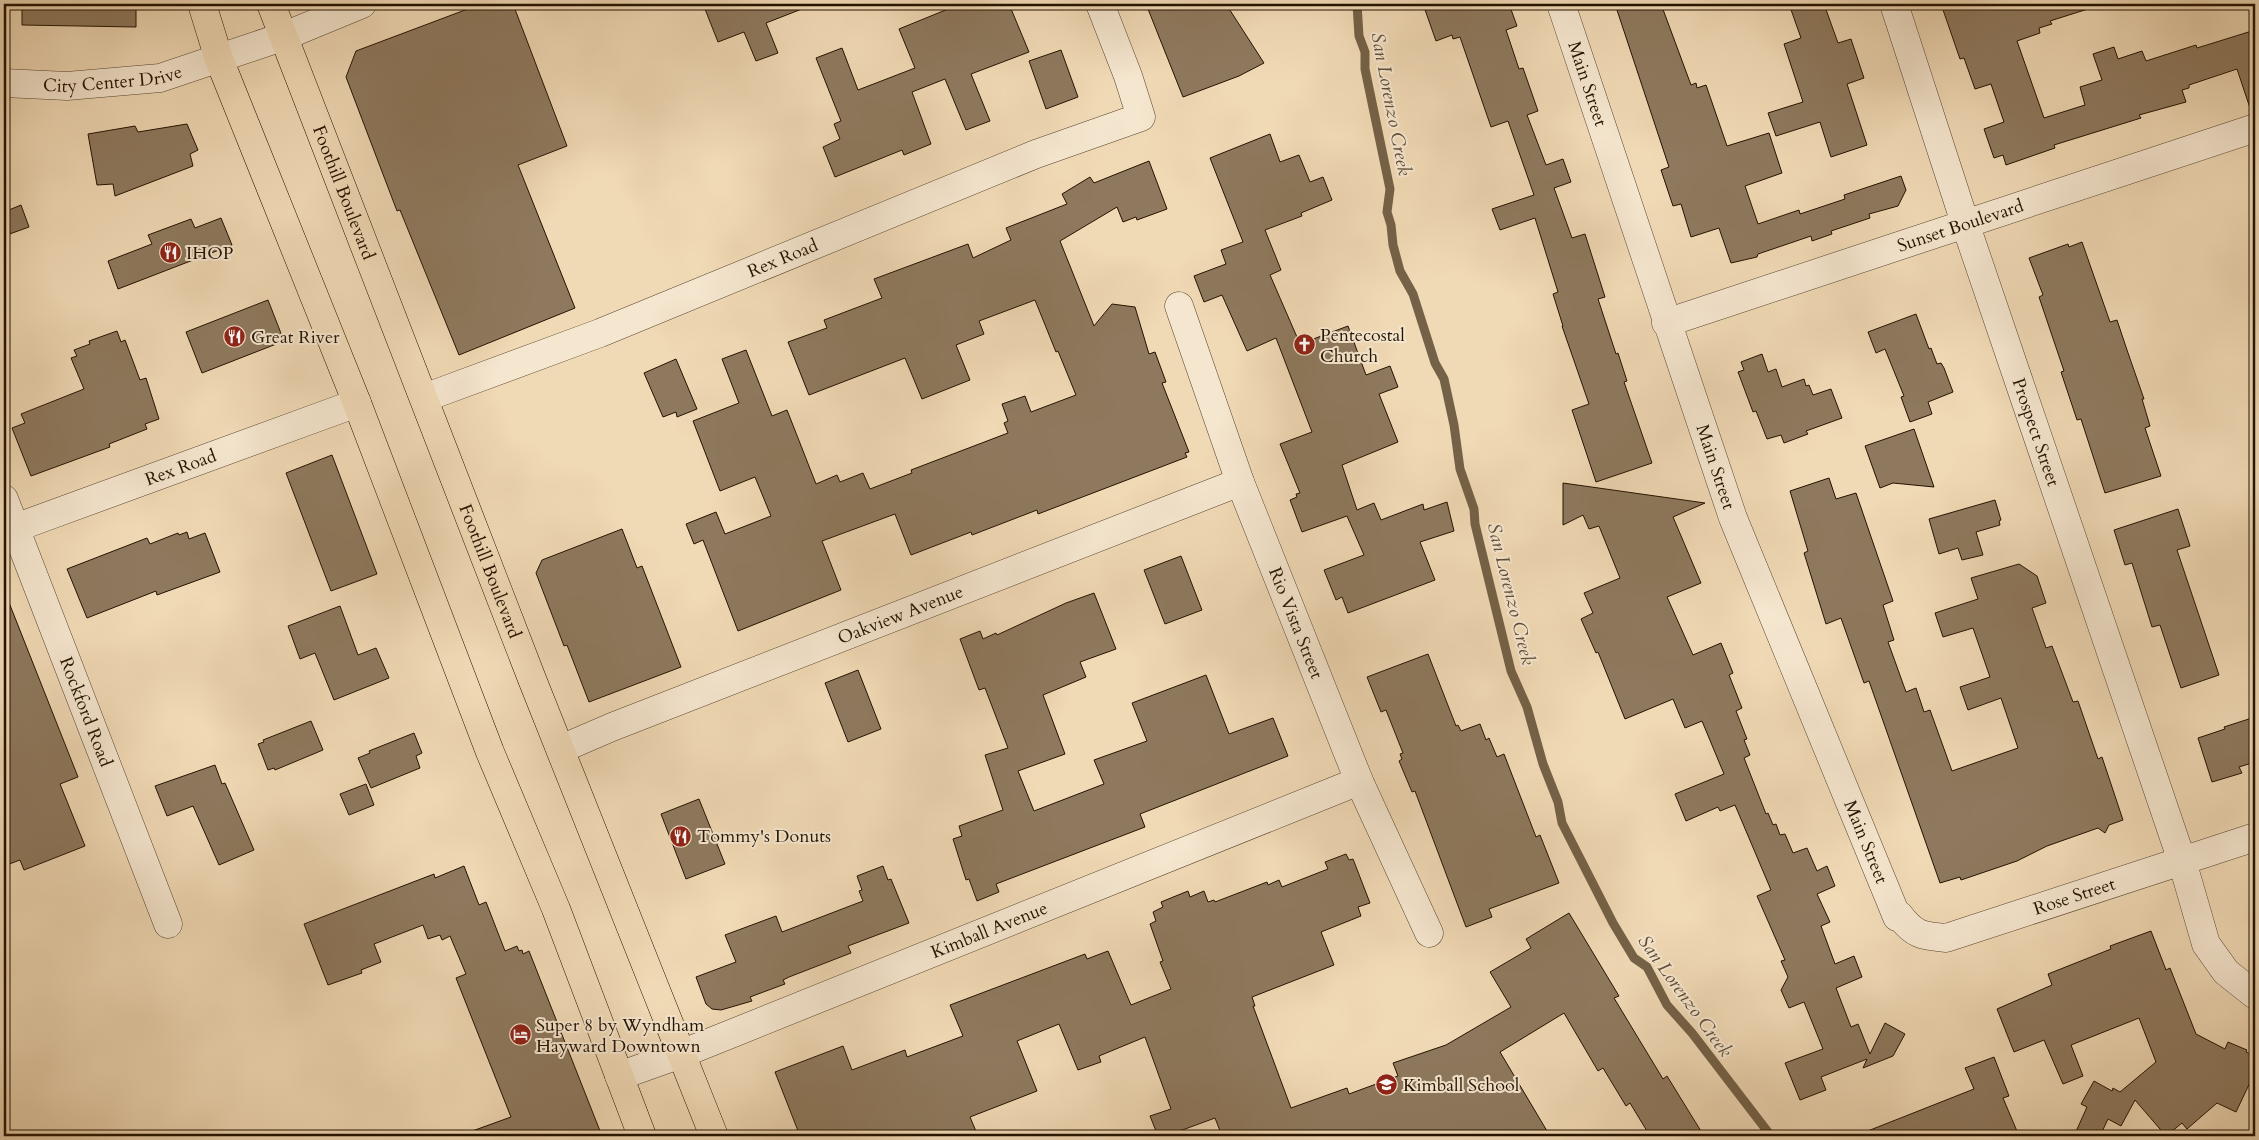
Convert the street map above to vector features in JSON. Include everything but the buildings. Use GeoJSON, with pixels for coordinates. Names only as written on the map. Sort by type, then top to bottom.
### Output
{"type":"FeatureCollection","features":[{"type":"Feature","properties":{"kind":"main road"},"geometry":{"type":"LineString","coordinates":[[202,4],[219,60],[357,403],[490,752],[556,909],[642,1136]]}},
{"type":"Feature","properties":{"kind":"main road","name":"Foothill Boulevard"},"geometry":{"type":"LineString","coordinates":[[271,4],[282,37],[561,750],[714,1136]]}},
{"type":"Feature","properties":{"kind":"street","name":"City Center Drive"},"geometry":{"type":"LineString","coordinates":[[4,84],[67,86],[160,78],[219,60],[282,37],[362,4]]}},
{"type":"Feature","properties":{"kind":"street","name":"Rex Road"},"geometry":{"type":"LineString","coordinates":[[424,398],[600,333],[1036,154],[1141,117],[1128,76],[1100,4]]}},
{"type":"Feature","properties":{"kind":"street","name":"Main Street"},"geometry":{"type":"LineString","coordinates":[[1561,4],[1732,518],[1897,917],[1899,915]]}},
{"type":"Feature","properties":{"kind":"street","name":"Prospect Street"},"geometry":{"type":"LineString","coordinates":[[1894,4],[1965,223],[2182,861],[2206,944],[2226,972],[2255,995]]}},
{"type":"Feature","properties":{"kind":"street","name":"Sunset Boulevard"},"geometry":{"type":"LineString","coordinates":[[1666,322],[2255,128]]}},
{"type":"Feature","properties":{"kind":"street","name":"Rio Vista Street"},"geometry":{"type":"LineString","coordinates":[[1179,306],[1240,482],[1358,782],[1429,933]]}},
{"type":"Feature","properties":{"kind":"street","name":"Rex Road"},"geometry":{"type":"LineString","coordinates":[[9,530],[357,403]]}},
{"type":"Feature","properties":{"kind":"street","name":"Oakview Avenue"},"geometry":{"type":"LineString","coordinates":[[561,750],[612,727],[1240,482]]}},
{"type":"Feature","properties":{"kind":"street","name":"Rockford Road"},"geometry":{"type":"LineString","coordinates":[[4,499],[9,530],[168,924]]}},
{"type":"Feature","properties":{"kind":"street","name":"Kimball Avenue"},"geometry":{"type":"LineString","coordinates":[[619,1076],[681,1054],[1358,782]]}},
{"type":"Feature","properties":{"kind":"street","name":"Rose Street"},"geometry":{"type":"LineString","coordinates":[[1899,915],[1915,933],[1928,937],[1946,938],[2255,837]]}},
{"type":"Feature","properties":{"kind":"waterway","name":"San Lorenzo Creek"},"geometry":{"type":"LineString","coordinates":[[1357,4],[1359,36],[1365,52],[1365,69],[1390,189],[1387,212],[1391,225],[1393,245],[1400,271],[1413,294],[1435,363],[1444,379],[1454,425],[1460,469],[1474,509],[1475,524],[1511,671],[1527,707],[1543,764],[1558,802],[1562,823],[1613,923],[1634,958],[1647,967],[1667,1005],[1692,1033],[1771,1136]]}},
{"type":"Feature","properties":{"kind":"place","name":"IHOP"},"geometry":{"type":"Point","coordinates":[170,253]}},
{"type":"Feature","properties":{"kind":"place","name":"Great River"},"geometry":{"type":"Point","coordinates":[235,337]}},
{"type":"Feature","properties":{"kind":"place","name":"Pentecostal Church"},"geometry":{"type":"Point","coordinates":[1304,345]}},
{"type":"Feature","properties":{"kind":"place","name":"Tommy's Donuts"},"geometry":{"type":"Point","coordinates":[681,836]}},
{"type":"Feature","properties":{"kind":"place","name":"Super 8 by Wyndham Hayward Downtown"},"geometry":{"type":"Point","coordinates":[520,1035]}},
{"type":"Feature","properties":{"kind":"place","name":"Kimball School"},"geometry":{"type":"Point","coordinates":[1387,1085]}}]}
